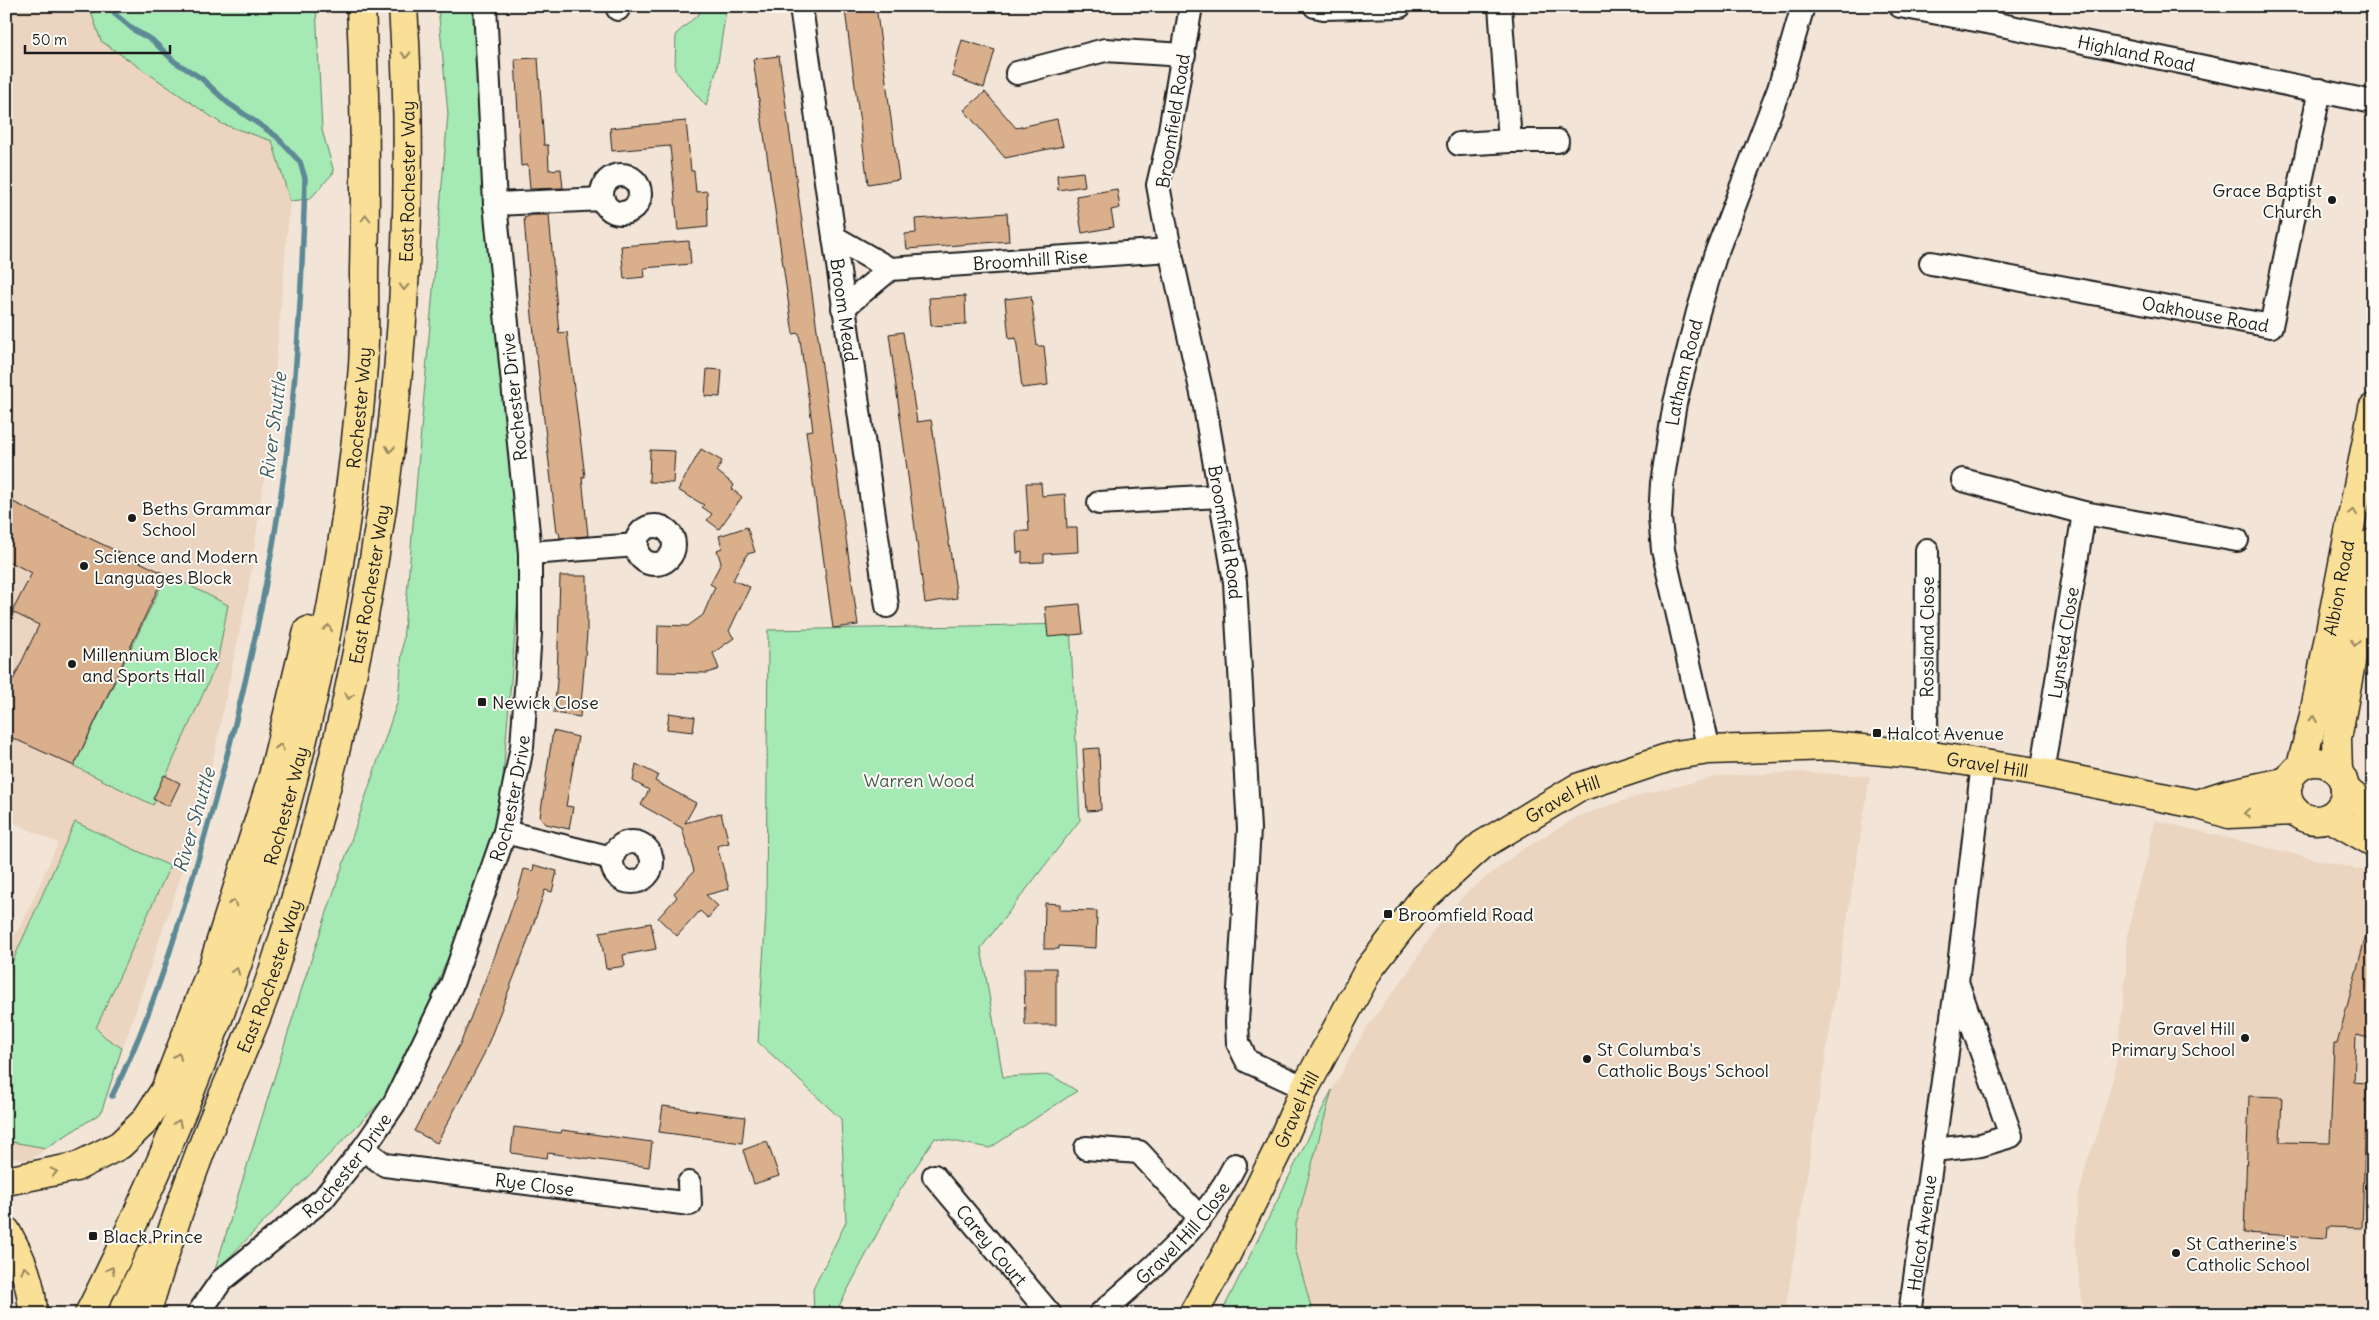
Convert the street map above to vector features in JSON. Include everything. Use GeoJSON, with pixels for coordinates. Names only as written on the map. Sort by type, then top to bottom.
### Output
{"type":"FeatureCollection","features":[{"type":"Feature","properties":{"kind":"main road"},"geometry":{"type":"LineString","coordinates":[[6,1181],[76,1167],[120,1145],[145,1120],[165,1090],[214,963],[273,776],[304,652],[327,526],[364,267],[366,117],[361,6]]}},
{"type":"Feature","properties":{"kind":"main road","name":"East Rochester Way"},"geometry":{"type":"LineString","coordinates":[[205,1140],[274,970],[306,868],[334,766],[361,642],[385,496],[399,368],[407,237],[408,141],[403,6]]}},
{"type":"Feature","properties":{"kind":"main road","name":"Rochester Way"},"geometry":{"type":"LineString","coordinates":[[89,1314],[126,1241],[177,1126],[238,965],[293,782],[326,638],[353,466],[363,362],[364,267]]}},
{"type":"Feature","properties":{"kind":"main road","name":"Albion Road"},"geometry":{"type":"LineString","coordinates":[[2295,774],[2314,720],[2373,408]]}},
{"type":"Feature","properties":{"kind":"main road","name":"Albion Road"},"geometry":{"type":"LineString","coordinates":[[2342,780],[2337,739],[2373,543]]}},
{"type":"Feature","properties":{"kind":"main road","name":"Gravel Hill"},"geometry":{"type":"LineString","coordinates":[[1193,1314],[1226,1255],[1274,1159],[1305,1088],[1370,969],[1423,899],[1482,845],[1576,788],[1676,755],[1709,750],[1831,746],[1926,755],[2042,773],[2196,804],[2228,814],[2295,811]]}},
{"type":"Feature","properties":{"kind":"main road"},"geometry":{"type":"LineString","coordinates":[[2342,780],[2342,805],[2330,817],[2315,820],[2308,819],[2295,811],[2287,796],[2295,774],[2312,762],[2322,762],[2342,780],[2373,813]]}},
{"type":"Feature","properties":{"kind":"main road","name":"Gravel Hill"},"geometry":{"type":"LineString","coordinates":[[2196,804],[2295,774]]}},
{"type":"Feature","properties":{"kind":"main road"},"geometry":{"type":"LineString","coordinates":[[2330,817],[2373,842]]}},
{"type":"Feature","properties":{"kind":"main road"},"geometry":{"type":"LineString","coordinates":[[122,1314],[205,1140]]}},
{"type":"Feature","properties":{"kind":"main road"},"geometry":{"type":"LineString","coordinates":[[146,1314],[205,1140]]}},
{"type":"Feature","properties":{"kind":"main road"},"geometry":{"type":"LineString","coordinates":[[6,1231],[21,1256],[32,1297],[33,1314]]}},
{"type":"Feature","properties":{"kind":"street","name":"Rochester Drive"},"geometry":{"type":"LineString","coordinates":[[198,1314],[221,1281],[323,1199],[363,1150],[394,1104],[452,984],[505,832],[522,747],[530,633],[530,553],[495,204],[485,6]]}},
{"type":"Feature","properties":{"kind":"street","name":"Broomfield Road"},"geometry":{"type":"LineString","coordinates":[[1191,6],[1184,55],[1158,185],[1170,250],[1205,407],[1235,582],[1250,829],[1237,1022],[1238,1043],[1247,1061],[1305,1088]]}},
{"type":"Feature","properties":{"kind":"street"},"geometry":{"type":"LineString","coordinates":[[1315,6],[1324,8],[1400,6]]}},
{"type":"Feature","properties":{"kind":"street"},"geometry":{"type":"LineString","coordinates":[[1500,6],[1510,142]]}},
{"type":"Feature","properties":{"kind":"street","name":"Latham Road"},"geometry":{"type":"LineString","coordinates":[[1709,750],[1663,550],[1660,518],[1662,483],[1675,403],[1698,312],[1715,256],[1779,89],[1803,6]]}},
{"type":"Feature","properties":{"kind":"street","name":"Highland Road"},"geometry":{"type":"LineString","coordinates":[[1900,6],[2373,102]]}},
{"type":"Feature","properties":{"kind":"street","name":"Broom Mead"},"geometry":{"type":"LineString","coordinates":[[802,14],[887,606]]}},
{"type":"Feature","properties":{"kind":"street"},"geometry":{"type":"LineString","coordinates":[[1017,73],[1105,50],[1184,55]]}},
{"type":"Feature","properties":{"kind":"street","name":"Oakhouse Road"},"geometry":{"type":"LineString","coordinates":[[1931,262],[2271,326],[2320,90]]}},
{"type":"Feature","properties":{"kind":"street"},"geometry":{"type":"LineString","coordinates":[[1459,144],[1558,141]]}},
{"type":"Feature","properties":{"kind":"street"},"geometry":{"type":"LineString","coordinates":[[495,204],[603,199]]}},
{"type":"Feature","properties":{"kind":"street"},"geometry":{"type":"LineString","coordinates":[[834,237],[890,269],[843,308]]}},
{"type":"Feature","properties":{"kind":"street","name":"Broomhill Rise"},"geometry":{"type":"LineString","coordinates":[[890,269],[1170,250]]}},
{"type":"Feature","properties":{"kind":"street"},"geometry":{"type":"LineString","coordinates":[[1963,480],[2084,513],[2237,540]]}},
{"type":"Feature","properties":{"kind":"street"},"geometry":{"type":"LineString","coordinates":[[1099,503],[1219,496]]}},
{"type":"Feature","properties":{"kind":"street","name":"Lynsted Close"},"geometry":{"type":"LineString","coordinates":[[2042,773],[2084,513]]}},
{"type":"Feature","properties":{"kind":"street"},"geometry":{"type":"LineString","coordinates":[[530,553],[637,545]]}},
{"type":"Feature","properties":{"kind":"street","name":"Rossland Close"},"geometry":{"type":"LineString","coordinates":[[1926,755],[1927,550]]}},
{"type":"Feature","properties":{"kind":"street","name":"Halcot Avenue"},"geometry":{"type":"LineString","coordinates":[[1910,1314],[1957,982],[1983,763]]}},
{"type":"Feature","properties":{"kind":"street"},"geometry":{"type":"LineString","coordinates":[[505,832],[612,858]]}},
{"type":"Feature","properties":{"kind":"street","name":"Halcot Avenue"},"geometry":{"type":"LineString","coordinates":[[1934,1150],[1981,1145],[2010,1136],[1957,982]]}},
{"type":"Feature","properties":{"kind":"street"},"geometry":{"type":"LineString","coordinates":[[1086,1148],[1139,1152],[1200,1218]]}},
{"type":"Feature","properties":{"kind":"street","name":"Rye Close"},"geometry":{"type":"LineString","coordinates":[[363,1150],[386,1165],[690,1204],[689,1183]]}},
{"type":"Feature","properties":{"kind":"street","name":"Gravel Hill Close"},"geometry":{"type":"LineString","coordinates":[[1100,1314],[1177,1245],[1221,1193],[1235,1165]]}},
{"type":"Feature","properties":{"kind":"street","name":"Carey Court"},"geometry":{"type":"LineString","coordinates":[[934,1176],[1050,1314]]}},
{"type":"Feature","properties":{"kind":"shaded area","name":"Beths Grammar School"},"geometry":{"type":"Polygon","coordinates":[[[6,6],[103,6],[272,141],[290,201],[269,445],[248,591],[202,814],[101,1113],[28,1161],[6,1156],[6,948],[23,922],[58,843],[6,819],[6,6]]]}},
{"type":"Feature","properties":{"kind":"shaded area"},"geometry":{"type":"Polygon","coordinates":[[[2373,682],[2373,755],[2367,746],[2368,704],[2373,682]]]}},
{"type":"Feature","properties":{"kind":"shaded area","name":"St Columba's Catholic Boys' School"},"geometry":{"type":"Polygon","coordinates":[[[1802,772],[1870,776],[1785,1314],[1313,1314],[1295,1248],[1296,1224],[1332,1090],[1366,1028],[1406,975],[1433,931],[1467,892],[1520,851],[1579,816],[1647,793],[1720,776],[1802,772]]]}},
{"type":"Feature","properties":{"kind":"shaded area","name":"Gravel Hill Primary School"},"geometry":{"type":"Polygon","coordinates":[[[2154,820],[2373,873],[2373,1314],[2084,1314],[2075,1247],[2078,1199],[2088,1157],[2095,1142],[2116,1067],[2126,972],[2126,945],[2136,892],[2148,856],[2154,820]]]}},
{"type":"Feature","properties":{"kind":"green space"},"geometry":{"type":"Polygon","coordinates":[[[89,6],[316,6],[322,130],[334,172],[310,199],[290,201],[272,141],[222,124],[101,41],[89,6]]]}},
{"type":"Feature","properties":{"kind":"green space"},"geometry":{"type":"Polygon","coordinates":[[[438,6],[481,6],[522,551],[498,835],[395,1087],[214,1273],[304,981],[398,700],[448,114],[438,6]]]}},
{"type":"Feature","properties":{"kind":"green space"},"geometry":{"type":"Polygon","coordinates":[[[699,6],[762,6],[726,10],[717,69],[706,106],[675,70],[676,34],[700,13],[699,6]]]}},
{"type":"Feature","properties":{"kind":"green space"},"geometry":{"type":"Polygon","coordinates":[[[167,574],[228,605],[217,663],[153,805],[74,766],[167,574]]]}},
{"type":"Feature","properties":{"kind":"green space","name":"Warren Wood"},"geometry":{"type":"Polygon","coordinates":[[[1070,624],[1080,820],[981,948],[1003,1077],[1051,1075],[1077,1091],[990,1148],[935,1138],[899,1192],[835,1314],[814,1314],[813,1289],[846,1222],[841,1119],[758,1042],[766,912],[768,630],[1070,624]]]}},
{"type":"Feature","properties":{"kind":"green space"},"geometry":{"type":"Polygon","coordinates":[[[75,822],[170,866],[96,1028],[105,1037],[122,1048],[101,1113],[46,1148],[6,1141],[6,976],[75,822]]]}},
{"type":"Feature","properties":{"kind":"green space"},"geometry":{"type":"Polygon","coordinates":[[[1332,1090],[1296,1224],[1295,1248],[1313,1314],[1221,1314],[1332,1090]]]}},
{"type":"Feature","properties":{"kind":"building"},"geometry":{"type":"Polygon","coordinates":[[[876,6],[899,179],[868,184],[845,10],[876,6]]]}},
{"type":"Feature","properties":{"kind":"building"},"geometry":{"type":"Polygon","coordinates":[[[962,40],[995,50],[984,88],[952,76],[962,40]]]}},
{"type":"Feature","properties":{"kind":"building"},"geometry":{"type":"Polygon","coordinates":[[[779,56],[858,625],[833,628],[806,431],[813,430],[799,333],[793,334],[753,59],[779,56]]]}},
{"type":"Feature","properties":{"kind":"building"},"geometry":{"type":"Polygon","coordinates":[[[538,58],[544,145],[548,145],[549,170],[561,169],[563,188],[530,189],[528,165],[521,166],[515,59],[538,58]]]}},
{"type":"Feature","properties":{"kind":"building"},"geometry":{"type":"Polygon","coordinates":[[[985,92],[1016,128],[1057,119],[1063,146],[1005,158],[964,110],[985,92]]]}},
{"type":"Feature","properties":{"kind":"building"},"geometry":{"type":"Polygon","coordinates":[[[686,121],[691,171],[694,171],[696,192],[707,191],[708,227],[678,230],[670,146],[612,151],[610,128],[686,121]]]}},
{"type":"Feature","properties":{"kind":"building"},"geometry":{"type":"Polygon","coordinates":[[[1083,172],[1085,186],[1058,190],[1057,175],[1083,172]]]}},
{"type":"Feature","properties":{"kind":"building"},"geometry":{"type":"Polygon","coordinates":[[[1117,189],[1120,208],[1111,210],[1114,227],[1082,233],[1076,196],[1117,189]]]}},
{"type":"Feature","properties":{"kind":"building"},"geometry":{"type":"Polygon","coordinates":[[[1007,213],[1009,241],[907,249],[905,234],[916,233],[915,219],[1007,213]]]}},
{"type":"Feature","properties":{"kind":"building"},"geometry":{"type":"Polygon","coordinates":[[[532,215],[549,215],[559,333],[567,332],[585,477],[582,477],[588,536],[560,538],[559,532],[557,532],[532,316],[524,218],[532,215]]]}},
{"type":"Feature","properties":{"kind":"building"},"geometry":{"type":"Polygon","coordinates":[[[689,241],[691,264],[644,268],[645,277],[624,279],[621,246],[689,241]]]}},
{"type":"Feature","properties":{"kind":"building"},"geometry":{"type":"Polygon","coordinates":[[[965,296],[966,324],[931,326],[929,298],[965,296]]]}},
{"type":"Feature","properties":{"kind":"building"},"geometry":{"type":"Polygon","coordinates":[[[1031,296],[1037,346],[1044,346],[1048,385],[1022,388],[1016,338],[1009,339],[1005,299],[1031,296]]]}},
{"type":"Feature","properties":{"kind":"building"},"geometry":{"type":"Polygon","coordinates":[[[903,332],[917,422],[931,420],[957,598],[925,603],[889,334],[903,332]]]}},
{"type":"Feature","properties":{"kind":"building"},"geometry":{"type":"Polygon","coordinates":[[[707,369],[722,370],[720,397],[705,396],[707,369]]]}},
{"type":"Feature","properties":{"kind":"building"},"geometry":{"type":"Polygon","coordinates":[[[701,449],[722,461],[717,471],[734,485],[732,489],[742,497],[719,529],[707,520],[712,514],[702,507],[704,505],[678,490],[701,449]]]}},
{"type":"Feature","properties":{"kind":"building"},"geometry":{"type":"Polygon","coordinates":[[[650,450],[675,451],[673,483],[649,482],[650,450]]]}},
{"type":"Feature","properties":{"kind":"building"},"geometry":{"type":"Polygon","coordinates":[[[1026,483],[1041,483],[1042,496],[1065,494],[1067,528],[1077,528],[1078,552],[1044,554],[1044,562],[1022,563],[1022,552],[1017,553],[1016,531],[1029,531],[1026,483]]]}},
{"type":"Feature","properties":{"kind":"building"},"geometry":{"type":"Polygon","coordinates":[[[11,501],[165,574],[74,766],[6,735],[6,695],[39,625],[12,612],[32,573],[6,560],[6,511],[11,501]]]}},
{"type":"Feature","properties":{"kind":"building"},"geometry":{"type":"Polygon","coordinates":[[[747,527],[755,552],[747,554],[733,580],[750,587],[729,631],[734,638],[713,653],[719,669],[708,673],[657,672],[658,625],[688,626],[703,615],[715,587],[710,584],[721,563],[717,550],[722,548],[719,536],[747,527]]]}},
{"type":"Feature","properties":{"kind":"building"},"geometry":{"type":"Polygon","coordinates":[[[560,576],[587,576],[587,633],[580,717],[554,713],[557,681],[560,576]]]}},
{"type":"Feature","properties":{"kind":"building"},"geometry":{"type":"Polygon","coordinates":[[[1080,604],[1083,634],[1048,637],[1045,607],[1080,604]]]}},
{"type":"Feature","properties":{"kind":"building"},"geometry":{"type":"Polygon","coordinates":[[[669,713],[695,717],[693,732],[667,729],[669,713]]]}},
{"type":"Feature","properties":{"kind":"building"},"geometry":{"type":"Polygon","coordinates":[[[553,731],[578,737],[566,806],[573,807],[569,829],[546,824],[540,817],[553,731]]]}},
{"type":"Feature","properties":{"kind":"building"},"geometry":{"type":"Polygon","coordinates":[[[1099,748],[1101,810],[1087,811],[1083,749],[1099,748]]]}},
{"type":"Feature","properties":{"kind":"building"},"geometry":{"type":"Polygon","coordinates":[[[636,764],[658,775],[655,781],[696,803],[685,823],[721,813],[729,843],[717,846],[729,889],[706,895],[718,906],[708,918],[700,911],[677,936],[658,918],[677,897],[674,893],[694,871],[682,828],[641,805],[649,790],[633,781],[636,764]]]}},
{"type":"Feature","properties":{"kind":"building"},"geometry":{"type":"Polygon","coordinates":[[[164,775],[180,783],[169,806],[153,799],[164,775]]]}},
{"type":"Feature","properties":{"kind":"building"},"geometry":{"type":"Polygon","coordinates":[[[534,865],[557,871],[552,892],[545,890],[526,946],[484,1054],[437,1143],[414,1131],[461,1042],[516,899],[524,869],[533,871],[534,865]]]}},
{"type":"Feature","properties":{"kind":"building"},"geometry":{"type":"Polygon","coordinates":[[[1045,903],[1060,904],[1060,910],[1097,911],[1096,948],[1059,946],[1059,949],[1044,949],[1045,903]]]}},
{"type":"Feature","properties":{"kind":"building"},"geometry":{"type":"Polygon","coordinates":[[[651,923],[656,949],[623,955],[625,966],[606,969],[600,932],[651,923]]]}},
{"type":"Feature","properties":{"kind":"building"},"geometry":{"type":"Polygon","coordinates":[[[2368,927],[2373,928],[2373,1039],[2356,1035],[2354,1082],[2367,1083],[2362,1228],[2328,1227],[2327,1238],[2244,1233],[2249,1096],[2282,1097],[2280,1142],[2330,1143],[2334,1044],[2337,1044],[2368,927]]]}},
{"type":"Feature","properties":{"kind":"building"},"geometry":{"type":"Polygon","coordinates":[[[1024,968],[1056,968],[1056,1025],[1025,1025],[1024,968]]]}},
{"type":"Feature","properties":{"kind":"building"},"geometry":{"type":"Polygon","coordinates":[[[663,1106],[745,1117],[742,1143],[659,1132],[663,1106]]]}},
{"type":"Feature","properties":{"kind":"building"},"geometry":{"type":"Polygon","coordinates":[[[514,1127],[561,1133],[562,1130],[652,1142],[649,1167],[548,1153],[547,1158],[511,1153],[514,1127]]]}},
{"type":"Feature","properties":{"kind":"building"},"geometry":{"type":"Polygon","coordinates":[[[767,1141],[779,1176],[754,1184],[743,1150],[767,1141]]]}},
{"type":"Feature","properties":{"kind":"waterway","name":"River Shuttle"},"geometry":{"type":"LineString","coordinates":[[111,6],[116,15],[134,30],[152,40],[175,62],[201,78],[228,103],[276,136],[300,162],[305,178],[301,292],[292,406],[278,517],[257,628],[232,737],[183,910],[151,1005],[112,1096]]}},
{"type":"Feature","properties":{"kind":"place","name":"Grace Baptist Church"},"geometry":{"type":"Point","coordinates":[2332,200]}},
{"type":"Feature","properties":{"kind":"place","name":"Beths Grammar School"},"geometry":{"type":"Point","coordinates":[132,518]}},
{"type":"Feature","properties":{"kind":"place","name":"Science and Modern Languages Block"},"geometry":{"type":"Point","coordinates":[84,566]}},
{"type":"Feature","properties":{"kind":"place","name":"Millennium Block and Sports Hall"},"geometry":{"type":"Point","coordinates":[72,664]}},
{"type":"Feature","properties":{"kind":"place","name":"Newick Close"},"geometry":{"type":"Point","coordinates":[482,702]}},
{"type":"Feature","properties":{"kind":"place","name":"Halcot Avenue"},"geometry":{"type":"Point","coordinates":[1877,733]}},
{"type":"Feature","properties":{"kind":"place","name":"Broomfield Road"},"geometry":{"type":"Point","coordinates":[1388,914]}},
{"type":"Feature","properties":{"kind":"place","name":"Gravel Hill Primary School"},"geometry":{"type":"Point","coordinates":[2245,1038]}},
{"type":"Feature","properties":{"kind":"place","name":"St Columba's Catholic Boys' School"},"geometry":{"type":"Point","coordinates":[1587,1059]}},
{"type":"Feature","properties":{"kind":"place","name":"Black Prince"},"geometry":{"type":"Point","coordinates":[93,1236]}},
{"type":"Feature","properties":{"kind":"place","name":"St Catherine's Catholic School"},"geometry":{"type":"Point","coordinates":[2176,1253]}}]}
